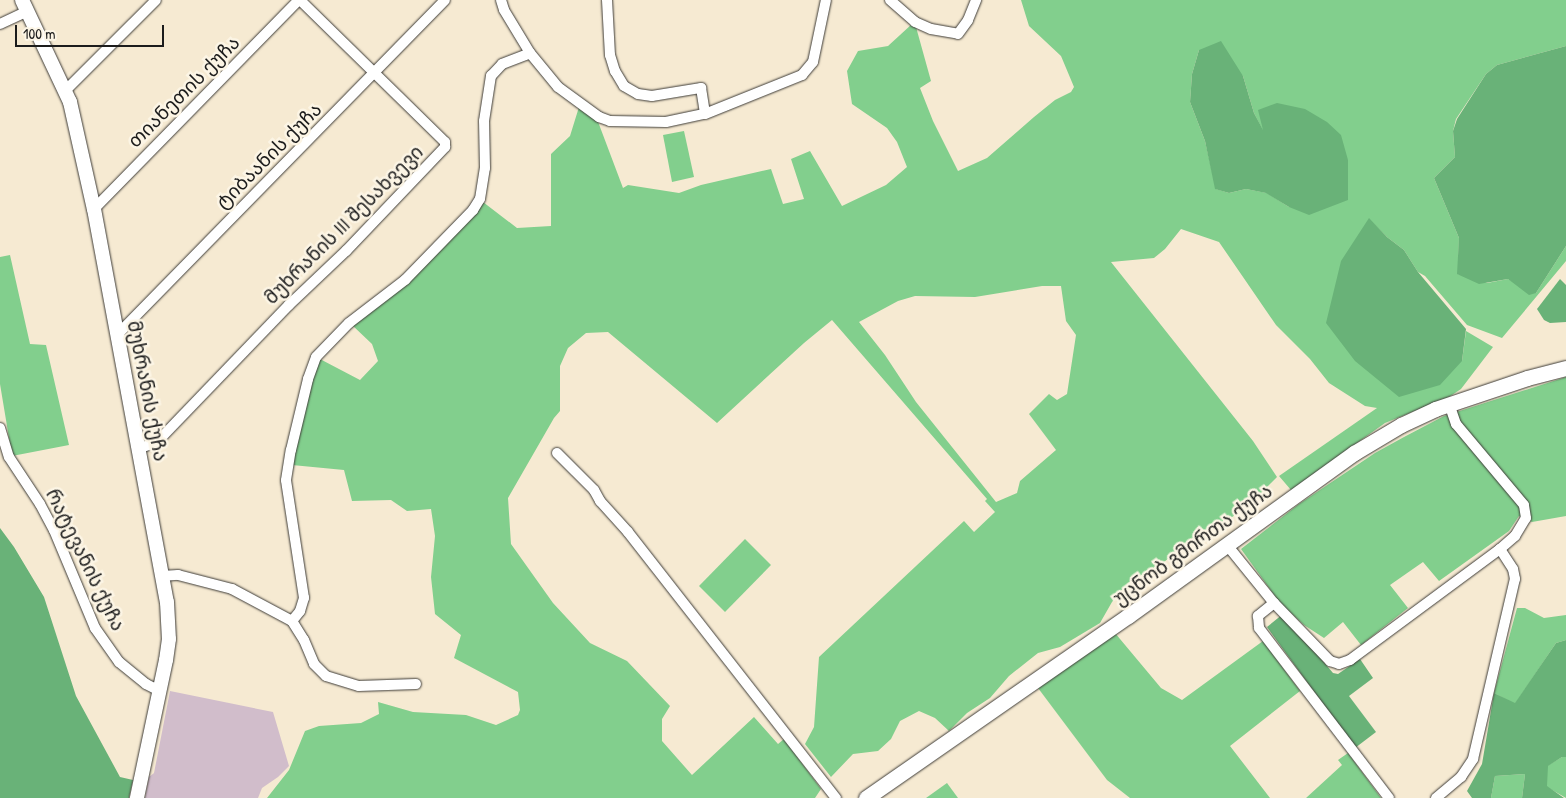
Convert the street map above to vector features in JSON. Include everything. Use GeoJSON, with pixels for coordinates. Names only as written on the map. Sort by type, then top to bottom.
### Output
{"type":"FeatureCollection","features":[{"type":"Feature","properties":{"kind":"main road","name":"უცნობ გმირთა ქუჩა"},"geometry":{"type":"LineString","coordinates":[[866,798],[1227,545],[1354,453],[1401,425],[1449,404],[1520,380],[1566,368]]}},
{"type":"Feature","properties":{"kind":"street"},"geometry":{"type":"LineString","coordinates":[[66,90],[156,0]]}},
{"type":"Feature","properties":{"kind":"street","name":"მუხრანის III შესახვევი"},"geometry":{"type":"LineString","coordinates":[[140,448],[157,442],[289,305],[346,251],[445,147],[445,142],[300,0]]}},
{"type":"Feature","properties":{"kind":"street","name":"თიანეთის ქუჩა"},"geometry":{"type":"LineString","coordinates":[[94,209],[300,0]]}},
{"type":"Feature","properties":{"kind":"street","name":"ტიბაანის ქუჩა"},"geometry":{"type":"LineString","coordinates":[[116,336],[375,74],[445,0]]}},
{"type":"Feature","properties":{"kind":"street"},"geometry":{"type":"LineString","coordinates":[[501,0],[504,10],[530,53],[558,87],[599,117],[610,121],[666,122],[705,114],[802,75],[813,62],[826,0]]}},
{"type":"Feature","properties":{"kind":"street"},"geometry":{"type":"LineString","coordinates":[[606,0],[610,56],[615,72],[624,86],[638,94],[652,96],[701,88],[705,114]]}},
{"type":"Feature","properties":{"kind":"street"},"geometry":{"type":"LineString","coordinates":[[890,0],[915,22],[931,29],[958,34],[968,20],[976,0]]}},
{"type":"Feature","properties":{"kind":"street"},"geometry":{"type":"LineString","coordinates":[[0,24],[26,6]]}},
{"type":"Feature","properties":{"kind":"street","name":"მუხრანის ქუჩა"},"geometry":{"type":"LineString","coordinates":[[26,6],[66,90],[94,209],[116,336],[140,448],[167,602],[169,639],[137,798]]}},
{"type":"Feature","properties":{"kind":"street"},"geometry":{"type":"LineString","coordinates":[[292,621],[300,611],[304,598],[286,480],[290,450],[308,379],[316,357],[349,323],[405,280],[473,210],[480,199],[485,168],[484,121],[491,76],[502,64],[530,53]]}},
{"type":"Feature","properties":{"kind":"street"},"geometry":{"type":"LineString","coordinates":[[1227,545],[1274,603],[1330,661],[1335,664],[1344,664],[1500,549],[1514,536],[1526,518],[1524,505],[1456,424],[1449,404]]}},
{"type":"Feature","properties":{"kind":"street","name":"რატევანის ქუჩა"},"geometry":{"type":"LineString","coordinates":[[0,428],[8,457],[40,504],[54,530],[96,628],[119,662],[146,684],[160,691]]}},
{"type":"Feature","properties":{"kind":"street"},"geometry":{"type":"LineString","coordinates":[[557,453],[594,490],[600,501],[628,532],[836,798]]}},
{"type":"Feature","properties":{"kind":"street"},"geometry":{"type":"LineString","coordinates":[[1436,798],[1462,778],[1473,760],[1516,579],[1513,570],[1500,549]]}},
{"type":"Feature","properties":{"kind":"street"},"geometry":{"type":"LineString","coordinates":[[162,576],[178,575],[232,589],[292,621],[304,640],[314,664],[326,676],[359,686],[416,684]]}},
{"type":"Feature","properties":{"kind":"street"},"geometry":{"type":"LineString","coordinates":[[1274,603],[1258,616],[1259,628],[1389,798]]}},
{"type":"Feature","properties":{"kind":"shaded area"},"geometry":{"type":"Polygon","coordinates":[[[170,691],[273,712],[289,766],[278,777],[262,788],[258,798],[145,798],[149,777],[154,773],[170,691]]]}},
{"type":"Feature","properties":{"kind":"green space"},"geometry":{"type":"Polygon","coordinates":[[[1021,0],[1566,0],[1566,46],[1497,65],[1486,74],[1456,119],[1453,131],[1455,157],[1434,178],[1459,238],[1458,274],[1487,283],[1508,279],[1536,293],[1566,246],[1566,261],[1502,338],[1467,325],[1425,276],[1418,272],[1404,250],[1387,237],[1369,219],[1462,361],[1466,331],[1493,347],[1461,389],[1449,397],[1385,423],[1291,490],[1279,476],[1377,408],[1365,406],[1329,383],[1310,359],[1276,325],[1219,242],[1181,229],[1165,249],[1154,258],[1111,262],[1253,441],[1277,477],[1249,505],[1221,525],[1128,583],[1112,602],[1100,623],[1060,647],[1038,653],[1009,676],[990,698],[967,713],[949,731],[935,718],[919,711],[900,721],[891,739],[878,751],[853,754],[831,777],[805,744],[814,727],[819,657],[964,521],[974,532],[995,512],[985,501],[987,499],[832,320],[804,343],[717,423],[608,332],[586,333],[568,348],[560,366],[560,411],[554,418],[508,498],[511,544],[553,603],[590,643],[627,661],[670,706],[662,719],[662,741],[692,775],[754,717],[778,744],[784,739],[821,789],[815,798],[267,798],[289,770],[305,731],[319,726],[361,723],[379,714],[378,702],[413,712],[466,715],[496,725],[518,715],[520,710],[518,692],[454,658],[461,635],[435,614],[431,577],[435,536],[431,509],[407,511],[391,500],[352,501],[344,470],[292,465],[318,358],[360,380],[378,361],[372,344],[352,325],[483,202],[517,228],[551,226],[551,154],[570,136],[579,107],[597,119],[623,188],[628,185],[679,193],[701,185],[771,169],[783,204],[804,199],[791,159],[810,151],[842,206],[886,185],[907,167],[897,142],[887,128],[852,104],[847,71],[858,51],[888,46],[912,24],[916,27],[931,81],[920,88],[933,121],[958,171],[987,158],[1034,117],[1055,100],[1071,92],[1074,87],[1061,56],[1029,26],[1021,0]],[[1199,50],[1192,74],[1190,102],[1205,141],[1216,189],[1229,193],[1246,189],[1267,193],[1289,207],[1347,179],[1348,160],[1264,133],[1254,113],[1243,76],[1199,50]],[[1042,286],[975,297],[915,296],[898,301],[859,322],[885,355],[916,402],[996,502],[1017,493],[1020,481],[1056,450],[1029,414],[1049,394],[1057,400],[1067,394],[1076,335],[1066,321],[1061,286],[1042,286]]]}},
{"type":"Feature","properties":{"kind":"green space"},"geometry":{"type":"Polygon","coordinates":[[[1221,41],[1243,76],[1254,113],[1263,130],[1258,110],[1277,103],[1305,109],[1327,122],[1341,135],[1348,160],[1348,200],[1309,215],[1289,207],[1266,193],[1246,189],[1229,193],[1215,189],[1205,141],[1190,102],[1192,74],[1199,50],[1221,41]]]}},
{"type":"Feature","properties":{"kind":"green space"},"geometry":{"type":"Polygon","coordinates":[[[1566,46],[1566,246],[1536,293],[1529,295],[1508,279],[1479,284],[1457,274],[1459,238],[1434,178],[1455,157],[1453,131],[1457,119],[1486,74],[1497,65],[1566,46]]]}},
{"type":"Feature","properties":{"kind":"green space"},"geometry":{"type":"Polygon","coordinates":[[[684,131],[694,177],[672,182],[663,135],[684,131]]]}},
{"type":"Feature","properties":{"kind":"green space"},"geometry":{"type":"Polygon","coordinates":[[[1369,218],[1387,237],[1404,250],[1418,272],[1466,329],[1462,361],[1440,385],[1399,397],[1355,361],[1326,323],[1341,261],[1369,218]]]}},
{"type":"Feature","properties":{"kind":"green space"},"geometry":{"type":"Polygon","coordinates":[[[10,255],[30,344],[46,345],[69,445],[12,456],[0,384],[0,257],[10,255]]]}},
{"type":"Feature","properties":{"kind":"green space"},"geometry":{"type":"Polygon","coordinates":[[[1560,279],[1566,285],[1566,322],[1550,323],[1544,320],[1537,309],[1560,279]]]}},
{"type":"Feature","properties":{"kind":"green space"},"geometry":{"type":"Polygon","coordinates":[[[1566,377],[1566,516],[1532,522],[1519,516],[1509,531],[1439,581],[1423,562],[1390,585],[1408,608],[1361,645],[1343,622],[1324,638],[1304,625],[1280,603],[1241,549],[1299,504],[1375,453],[1404,437],[1444,416],[1566,377]]]}},
{"type":"Feature","properties":{"kind":"green space"},"geometry":{"type":"Polygon","coordinates":[[[0,528],[14,547],[44,597],[76,696],[120,777],[133,780],[129,798],[0,798],[0,528]]]}},
{"type":"Feature","properties":{"kind":"green space"},"geometry":{"type":"Polygon","coordinates":[[[745,539],[771,565],[725,612],[699,586],[745,539]]]}},
{"type":"Feature","properties":{"kind":"green space"},"geometry":{"type":"Polygon","coordinates":[[[1517,608],[1525,608],[1544,618],[1566,615],[1566,640],[1556,643],[1515,704],[1494,693],[1517,608]]]}},
{"type":"Feature","properties":{"kind":"green space"},"geometry":{"type":"Polygon","coordinates":[[[1283,614],[1333,673],[1338,674],[1360,659],[1373,678],[1349,696],[1376,732],[1355,748],[1267,627],[1283,614]]]}},
{"type":"Feature","properties":{"kind":"green space"},"geometry":{"type":"Polygon","coordinates":[[[1115,633],[1161,688],[1182,700],[1263,641],[1300,691],[1230,746],[1270,798],[1130,798],[1107,780],[1038,688],[1115,633]]]}},
{"type":"Feature","properties":{"kind":"green space"},"geometry":{"type":"Polygon","coordinates":[[[1566,640],[1566,757],[1562,757],[1548,766],[1547,786],[1564,798],[1522,798],[1525,774],[1495,776],[1491,798],[1472,798],[1467,791],[1482,764],[1494,693],[1515,703],[1556,643],[1566,640]]]}},
{"type":"Feature","properties":{"kind":"green space"},"geometry":{"type":"Polygon","coordinates":[[[1348,753],[1381,798],[1306,798],[1342,765],[1338,760],[1348,753]]]}},
{"type":"Feature","properties":{"kind":"green space"},"geometry":{"type":"Polygon","coordinates":[[[1562,757],[1566,757],[1566,798],[1547,787],[1547,766],[1562,757]]]}},
{"type":"Feature","properties":{"kind":"green space"},"geometry":{"type":"Polygon","coordinates":[[[1525,774],[1522,798],[1491,798],[1495,776],[1525,774]]]}},
{"type":"Feature","properties":{"kind":"green space"},"geometry":{"type":"Polygon","coordinates":[[[947,783],[958,798],[926,798],[947,783]]]}}]}
